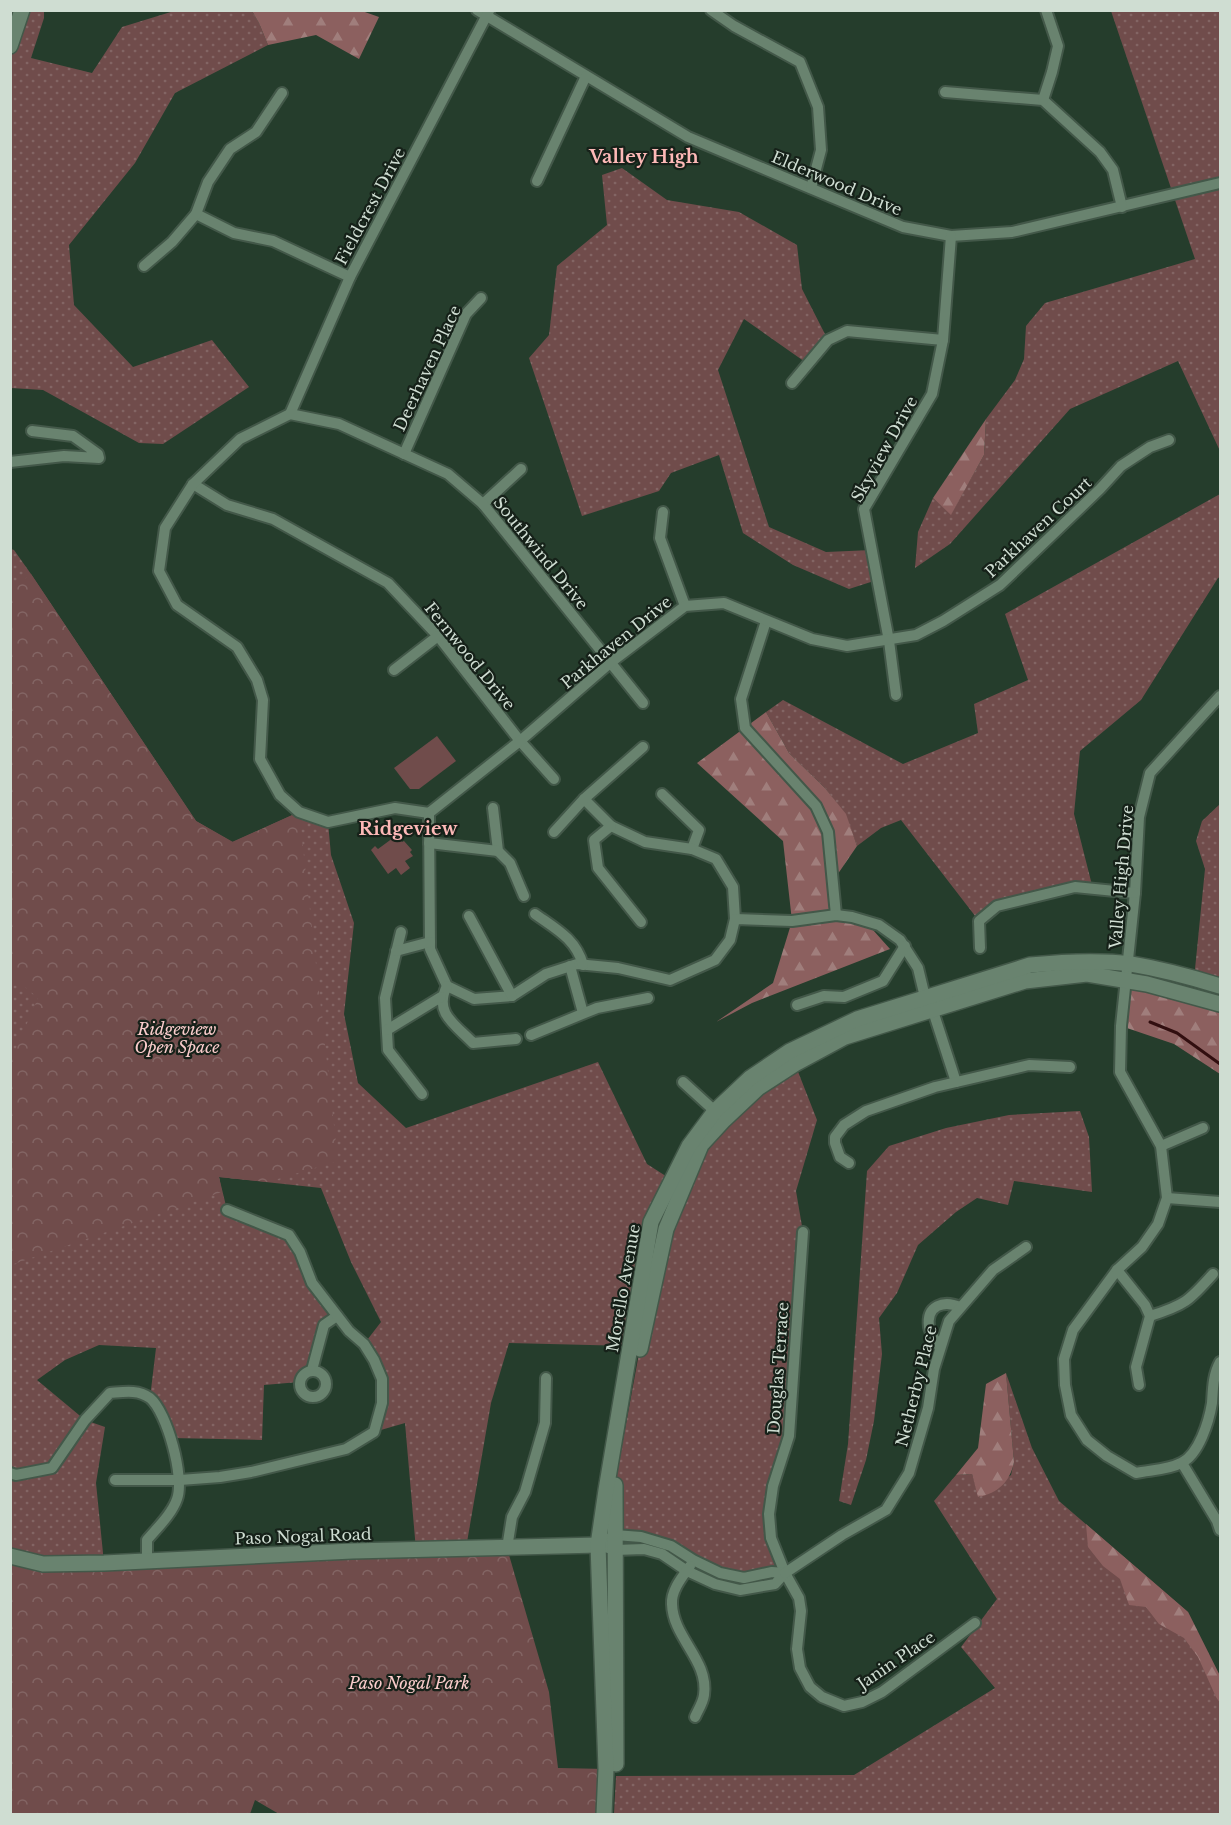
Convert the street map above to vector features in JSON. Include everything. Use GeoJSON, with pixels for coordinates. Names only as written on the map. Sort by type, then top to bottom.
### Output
{"type":"FeatureCollection","features":[{"type":"Feature","properties":{"kind":"street"},"geometry":{"type":"LineString","coordinates":[[10,46],[22,10]]}},
{"type":"Feature","properties":{"kind":"street"},"geometry":{"type":"LineString","coordinates":[[711,10],[734,26],[800,62],[818,107],[821,150],[811,188]]}},
{"type":"Feature","properties":{"kind":"street"},"geometry":{"type":"LineString","coordinates":[[1043,100],[1058,46],[1046,10]]}},
{"type":"Feature","properties":{"kind":"street","name":"Elderwood Drive"},"geometry":{"type":"LineString","coordinates":[[484,12],[688,138],[903,227],[951,236],[1012,232],[1221,183]]}},
{"type":"Feature","properties":{"kind":"street","name":"Fieldcrest Drive"},"geometry":{"type":"LineString","coordinates":[[290,414],[350,277],[484,12]]}},
{"type":"Feature","properties":{"kind":"street"},"geometry":{"type":"LineString","coordinates":[[537,181],[586,76]]}},
{"type":"Feature","properties":{"kind":"street"},"geometry":{"type":"LineString","coordinates":[[945,92],[1043,100],[1100,152],[1113,170],[1122,207]]}},
{"type":"Feature","properties":{"kind":"street"},"geometry":{"type":"LineString","coordinates":[[144,266],[172,242],[196,214],[208,182],[230,149],[256,132],[282,93]]}},
{"type":"Feature","properties":{"kind":"street"},"geometry":{"type":"LineString","coordinates":[[196,214],[234,233],[273,241],[350,277]]}},
{"type":"Feature","properties":{"kind":"street","name":"Skyview Drive"},"geometry":{"type":"LineString","coordinates":[[896,695],[889,641],[864,509],[932,394],[943,340],[951,236]]}},
{"type":"Feature","properties":{"kind":"street","name":"Deerhaven Place"},"geometry":{"type":"LineString","coordinates":[[404,454],[466,314],[481,297]]}},
{"type":"Feature","properties":{"kind":"street"},"geometry":{"type":"LineString","coordinates":[[792,383],[828,340],[847,331],[943,340]]}},
{"type":"Feature","properties":{"kind":"street"},"geometry":{"type":"LineString","coordinates":[[290,414],[240,439],[193,484],[165,528],[159,571],[177,605],[237,647],[257,680],[263,700],[260,759],[280,795],[299,812],[328,822],[395,808],[429,813],[430,949],[447,986],[474,999],[512,996],[546,974],[570,966],[618,968],[670,980],[715,960],[730,940],[735,919],[733,887],[716,859],[692,849],[645,842],[612,826],[584,799]]}},
{"type":"Feature","properties":{"kind":"street","name":"Southwind Drive"},"geometry":{"type":"LineString","coordinates":[[290,414],[339,424],[448,474],[483,504],[643,703]]}},
{"type":"Feature","properties":{"kind":"street"},"geometry":{"type":"LineString","coordinates":[[10,462],[64,456],[99,458],[98,454],[73,436],[32,431]]}},
{"type":"Feature","properties":{"kind":"street","name":"Parkhaven Court"},"geometry":{"type":"LineString","coordinates":[[889,641],[916,635],[1000,585],[1121,466],[1150,447],[1169,440]]}},
{"type":"Feature","properties":{"kind":"street"},"geometry":{"type":"LineString","coordinates":[[483,504],[521,469]]}},
{"type":"Feature","properties":{"kind":"street","name":"Fernwood Drive"},"geometry":{"type":"LineString","coordinates":[[193,484],[227,505],[273,519],[388,583],[438,636],[520,741],[554,779]]}},
{"type":"Feature","properties":{"kind":"street"},"geometry":{"type":"LineString","coordinates":[[663,512],[660,538],[685,606]]}},
{"type":"Feature","properties":{"kind":"street","name":"Parkhaven Drive"},"geometry":{"type":"LineString","coordinates":[[429,813],[520,741],[610,663],[685,606],[724,603],[812,639],[847,646],[889,641]]}},
{"type":"Feature","properties":{"kind":"street"},"geometry":{"type":"LineString","coordinates":[[766,621],[741,699],[745,728],[816,806],[828,832],[836,915]]}},
{"type":"Feature","properties":{"kind":"street"},"geometry":{"type":"LineString","coordinates":[[394,670],[438,636]]}},
{"type":"Feature","properties":{"kind":"street","name":"Valley High Drive"},"geometry":{"type":"LineString","coordinates":[[1161,1146],[1120,1072],[1121,1026],[1135,893],[1139,817],[1150,772],[1221,696]]}},
{"type":"Feature","properties":{"kind":"street"},"geometry":{"type":"LineString","coordinates":[[554,832],[584,799],[643,747]]}},
{"type":"Feature","properties":{"kind":"street"},"geometry":{"type":"LineString","coordinates":[[662,794],[699,830],[692,849]]}},
{"type":"Feature","properties":{"kind":"street"},"geometry":{"type":"LineString","coordinates":[[493,808],[498,851],[510,863],[524,896]]}},
{"type":"Feature","properties":{"kind":"street"},"geometry":{"type":"LineString","coordinates":[[612,826],[594,840],[598,868],[641,922]]}},
{"type":"Feature","properties":{"kind":"street"},"geometry":{"type":"LineString","coordinates":[[429,843],[498,851]]}},
{"type":"Feature","properties":{"kind":"street"},"geometry":{"type":"LineString","coordinates":[[980,948],[979,921],[997,906],[1075,887],[1135,893]]}},
{"type":"Feature","properties":{"kind":"street"},"geometry":{"type":"LineString","coordinates":[[535,914],[567,937],[580,951],[583,965]]}},
{"type":"Feature","properties":{"kind":"street"},"geometry":{"type":"LineString","coordinates":[[735,919],[792,921],[836,915],[852,917],[879,926],[900,939],[918,968],[925,997],[933,1011],[956,1082]]}},
{"type":"Feature","properties":{"kind":"street"},"geometry":{"type":"LineString","coordinates":[[469,916],[512,996]]}},
{"type":"Feature","properties":{"kind":"street"},"geometry":{"type":"LineString","coordinates":[[401,932],[385,998],[388,1050],[422,1094]]}},
{"type":"Feature","properties":{"kind":"street"},"geometry":{"type":"LineString","coordinates":[[396,951],[430,942]]}},
{"type":"Feature","properties":{"kind":"street"},"geometry":{"type":"LineString","coordinates":[[796,1005],[824,996],[844,997],[882,981],[905,946]]}},
{"type":"Feature","properties":{"kind":"street","name":"Morello Avenue"},"geometry":{"type":"LineString","coordinates":[[604,1815],[606,1769],[598,1545],[651,1222],[689,1146],[720,1115],[750,1078],[790,1051],[857,1019],[1030,965],[1057,962],[1128,964],[1159,969],[1221,986]]}},
{"type":"Feature","properties":{"kind":"street"},"geometry":{"type":"LineString","coordinates":[[570,966],[583,1013]]}},
{"type":"Feature","properties":{"kind":"street","name":"Morello Avenue"},"geometry":{"type":"LineString","coordinates":[[614,1815],[614,1490],[640,1348],[666,1229],[701,1145],[720,1115],[795,1064],[844,1037],[1026,981],[1087,975],[1126,980],[1221,1004]]}},
{"type":"Feature","properties":{"kind":"street"},"geometry":{"type":"LineString","coordinates":[[387,1030],[441,998],[447,986]]}},
{"type":"Feature","properties":{"kind":"street"},"geometry":{"type":"LineString","coordinates":[[441,998],[443,1012],[473,1043],[516,1039]]}},
{"type":"Feature","properties":{"kind":"street"},"geometry":{"type":"LineString","coordinates":[[531,1035],[597,1008],[648,998]]}},
{"type":"Feature","properties":{"kind":"street"},"geometry":{"type":"LineString","coordinates":[[849,1163],[840,1157],[835,1137],[844,1125],[866,1111],[935,1087],[1029,1065],[1070,1067]]}},
{"type":"Feature","properties":{"kind":"street"},"geometry":{"type":"LineString","coordinates":[[683,1082],[720,1115]]}},
{"type":"Feature","properties":{"kind":"street"},"geometry":{"type":"LineString","coordinates":[[1203,1128],[1161,1146],[1167,1198],[1158,1224],[1142,1246],[1117,1270],[1073,1330],[1064,1359],[1065,1385],[1071,1415],[1087,1440],[1107,1456],[1136,1473],[1182,1463],[1202,1438],[1216,1408],[1215,1372],[1221,1362]]}},
{"type":"Feature","properties":{"kind":"street"},"geometry":{"type":"LineString","coordinates":[[1167,1198],[1221,1202]]}},
{"type":"Feature","properties":{"kind":"street"},"geometry":{"type":"LineString","coordinates":[[115,1480],[180,1480],[251,1472],[346,1449],[374,1432],[382,1402],[382,1379],[364,1344],[349,1331],[312,1283],[300,1252],[290,1235],[227,1210]]}},
{"type":"Feature","properties":{"kind":"street","name":"Douglas Terrace"},"geometry":{"type":"LineString","coordinates":[[785,1573],[771,1538],[769,1514],[773,1486],[789,1436],[803,1232]]}},
{"type":"Feature","properties":{"kind":"street","name":"Netherby Place"},"geometry":{"type":"LineString","coordinates":[[615,1543],[663,1554],[687,1571],[715,1584],[740,1590],[775,1584],[785,1573],[842,1534],[886,1510],[909,1473],[928,1408],[934,1369],[949,1321],[993,1270],[1026,1247]]}},
{"type":"Feature","properties":{"kind":"street"},"geometry":{"type":"LineString","coordinates":[[1117,1270],[1145,1305],[1150,1316],[1136,1367],[1139,1385]]}},
{"type":"Feature","properties":{"kind":"street"},"geometry":{"type":"LineString","coordinates":[[1150,1316],[1188,1301],[1213,1274]]}},
{"type":"Feature","properties":{"kind":"street"},"geometry":{"type":"LineString","coordinates":[[940,1348],[929,1326],[931,1315],[941,1303],[951,1302],[960,1307]]}},
{"type":"Feature","properties":{"kind":"street"},"geometry":{"type":"LineString","coordinates":[[312,1370],[324,1325],[337,1316]]}},
{"type":"Feature","properties":{"kind":"street"},"geometry":{"type":"LineString","coordinates":[[507,1548],[512,1517],[525,1492],[545,1422],[546,1378]]}},
{"type":"Feature","properties":{"kind":"street"},"geometry":{"type":"LineString","coordinates":[[10,1473],[16,1475],[51,1468],[85,1420],[110,1393],[132,1390],[150,1398],[171,1437],[180,1480],[178,1498],[147,1540],[147,1560]]}},
{"type":"Feature","properties":{"kind":"street"},"geometry":{"type":"LineString","coordinates":[[1182,1463],[1221,1530]]}},
{"type":"Feature","properties":{"kind":"street"},"geometry":{"type":"LineString","coordinates":[[598,1545],[640,1537],[671,1546],[720,1573],[744,1578],[772,1572],[785,1573]]}},
{"type":"Feature","properties":{"kind":"street","name":"Paso Nogal Road"},"geometry":{"type":"LineString","coordinates":[[10,1556],[43,1564],[197,1560],[352,1551],[598,1545]]}},
{"type":"Feature","properties":{"kind":"street"},"geometry":{"type":"LineString","coordinates":[[693,1560],[675,1591],[672,1603],[676,1623],[700,1667],[704,1683],[704,1698],[695,1717]]}},
{"type":"Feature","properties":{"kind":"street","name":"Janin Place"},"geometry":{"type":"LineString","coordinates":[[785,1573],[799,1598],[801,1611],[797,1649],[800,1668],[810,1687],[822,1697],[844,1706],[862,1702],[882,1692],[975,1623]]}},
{"type":"Feature","properties":{"kind":"green space"},"geometry":{"type":"Polygon","coordinates":[[[22,11],[44,11],[44,18],[31,58],[92,73],[122,27],[174,11],[252,11],[268,45],[175,93],[135,163],[69,245],[74,305],[133,367],[212,340],[249,387],[163,444],[139,443],[43,390],[11,388],[10,46],[22,11]]]}},
{"type":"Feature","properties":{"kind":"green space"},"geometry":{"type":"Polygon","coordinates":[[[252,11],[362,11],[379,17],[359,59],[316,35],[268,45],[252,11]]]}},
{"type":"Feature","properties":{"kind":"green space"},"geometry":{"type":"Polygon","coordinates":[[[1111,11],[1220,11],[1220,451],[1178,361],[1070,409],[950,544],[915,568],[918,532],[933,498],[951,514],[984,455],[986,419],[1015,380],[1024,359],[1026,326],[1045,303],[1195,259],[1111,11]]]}},
{"type":"Feature","properties":{"kind":"green space"},"geometry":{"type":"Polygon","coordinates":[[[622,168],[667,200],[739,212],[797,245],[802,289],[828,340],[808,364],[744,319],[718,370],[769,527],[826,552],[872,550],[877,580],[849,589],[793,565],[743,533],[719,455],[671,473],[659,491],[582,516],[529,358],[549,335],[557,266],[607,225],[602,175],[622,168]]]}},
{"type":"Feature","properties":{"kind":"green space"},"geometry":{"type":"Polygon","coordinates":[[[986,419],[984,455],[951,515],[933,498],[986,419]]]}},
{"type":"Feature","properties":{"kind":"green space"},"geometry":{"type":"Polygon","coordinates":[[[1220,494],[1220,577],[1141,700],[1080,751],[1074,814],[1093,889],[1075,887],[997,906],[979,921],[901,820],[881,828],[857,846],[845,814],[825,788],[789,753],[766,712],[783,700],[903,764],[978,733],[974,704],[1028,680],[1005,614],[1220,494]]]}},
{"type":"Feature","properties":{"kind":"green space"},"geometry":{"type":"Polygon","coordinates":[[[11,549],[31,574],[196,821],[232,842],[299,812],[328,822],[331,855],[354,923],[344,1014],[358,1083],[406,1128],[598,1062],[647,1164],[672,1180],[651,1222],[630,1346],[509,1343],[491,1403],[466,1548],[416,1550],[405,1423],[374,1432],[382,1379],[364,1344],[381,1322],[351,1262],[321,1188],[219,1177],[227,1210],[289,1235],[337,1316],[324,1325],[312,1370],[305,1372],[299,1382],[264,1385],[262,1440],[171,1438],[150,1398],[156,1348],[99,1345],[65,1360],[37,1380],[85,1420],[105,1427],[96,1483],[104,1563],[11,1556],[11,549]]]}},
{"type":"Feature","properties":{"kind":"green space","name":"Ridgeview Open Space"},"geometry":{"type":"Polygon","coordinates":[[[31,574],[196,821],[233,842],[299,812],[338,1161],[268,1182],[219,1177],[222,1192],[11,1265],[11,1060],[38,998],[11,975],[11,590],[31,574]]]}},
{"type":"Feature","properties":{"kind":"green space"},"geometry":{"type":"Polygon","coordinates":[[[766,712],[789,753],[825,788],[846,814],[857,846],[833,881],[836,915],[865,921],[890,949],[752,1003],[716,1022],[773,983],[792,921],[783,841],[697,763],[766,712]]]}},
{"type":"Feature","properties":{"kind":"green space"},"geometry":{"type":"Polygon","coordinates":[[[437,736],[456,761],[419,789],[410,789],[394,768],[437,736]]]}},
{"type":"Feature","properties":{"kind":"green space"},"geometry":{"type":"Polygon","coordinates":[[[1220,804],[1220,986],[1194,979],[1205,869],[1196,841],[1202,821],[1220,804]]]}},
{"type":"Feature","properties":{"kind":"green space"},"geometry":{"type":"Polygon","coordinates":[[[397,835],[412,850],[410,852],[413,856],[405,861],[410,868],[401,875],[396,868],[388,874],[371,850],[375,846],[378,849],[397,835]]]}},
{"type":"Feature","properties":{"kind":"green space"},"geometry":{"type":"Polygon","coordinates":[[[1126,980],[1220,1004],[1220,1074],[1174,1044],[1121,1026],[1126,980]]]}},
{"type":"Feature","properties":{"kind":"green space"},"geometry":{"type":"Polygon","coordinates":[[[795,1064],[817,1120],[796,1191],[803,1232],[789,1436],[769,1514],[785,1573],[744,1578],[671,1546],[615,1535],[614,1489],[640,1348],[666,1229],[701,1145],[795,1064]]]}},
{"type":"Feature","properties":{"kind":"green space"},"geometry":{"type":"Polygon","coordinates":[[[1080,1111],[1089,1137],[1092,1192],[1014,1181],[1008,1205],[977,1198],[956,1212],[918,1245],[897,1293],[879,1318],[882,1354],[874,1421],[866,1460],[851,1505],[839,1501],[848,1444],[867,1171],[889,1146],[946,1128],[1009,1115],[1080,1111]]]}},
{"type":"Feature","properties":{"kind":"green space"},"geometry":{"type":"Polygon","coordinates":[[[1006,1373],[1032,1448],[1059,1501],[1188,1612],[1220,1676],[1220,1814],[614,1814],[616,1776],[854,1775],[995,1688],[961,1647],[997,1599],[934,1501],[956,1475],[972,1474],[979,1497],[1011,1475],[1014,1462],[1006,1373]]]}},
{"type":"Feature","properties":{"kind":"green space"},"geometry":{"type":"Polygon","coordinates":[[[1006,1373],[1014,1462],[1010,1475],[1002,1486],[992,1493],[978,1497],[972,1474],[956,1475],[978,1448],[986,1384],[1006,1373]]]}},
{"type":"Feature","properties":{"kind":"green space"},"geometry":{"type":"Polygon","coordinates":[[[1086,1524],[1188,1612],[1220,1676],[1220,1703],[1198,1657],[1184,1638],[1159,1624],[1146,1607],[1129,1605],[1120,1579],[1103,1566],[1088,1547],[1086,1524]]]}},
{"type":"Feature","properties":{"kind":"green space","name":"Paso Nogal Park"},"geometry":{"type":"Polygon","coordinates":[[[507,1548],[549,1692],[558,1768],[606,1769],[604,1814],[279,1814],[255,1800],[250,1814],[11,1814],[11,1556],[43,1564],[507,1548]]]}},
{"type":"Feature","properties":{"kind":"waterway"},"geometry":{"type":"LineString","coordinates":[[1150,1022],[1177,1033],[1220,1064]]}},
{"type":"Feature","properties":{"kind":"district","name":"Valley High"},"geometry":{"type":"Point","coordinates":[644,157]}},
{"type":"Feature","properties":{"kind":"district","name":"Ridgeview"},"geometry":{"type":"Point","coordinates":[408,829]}}]}
